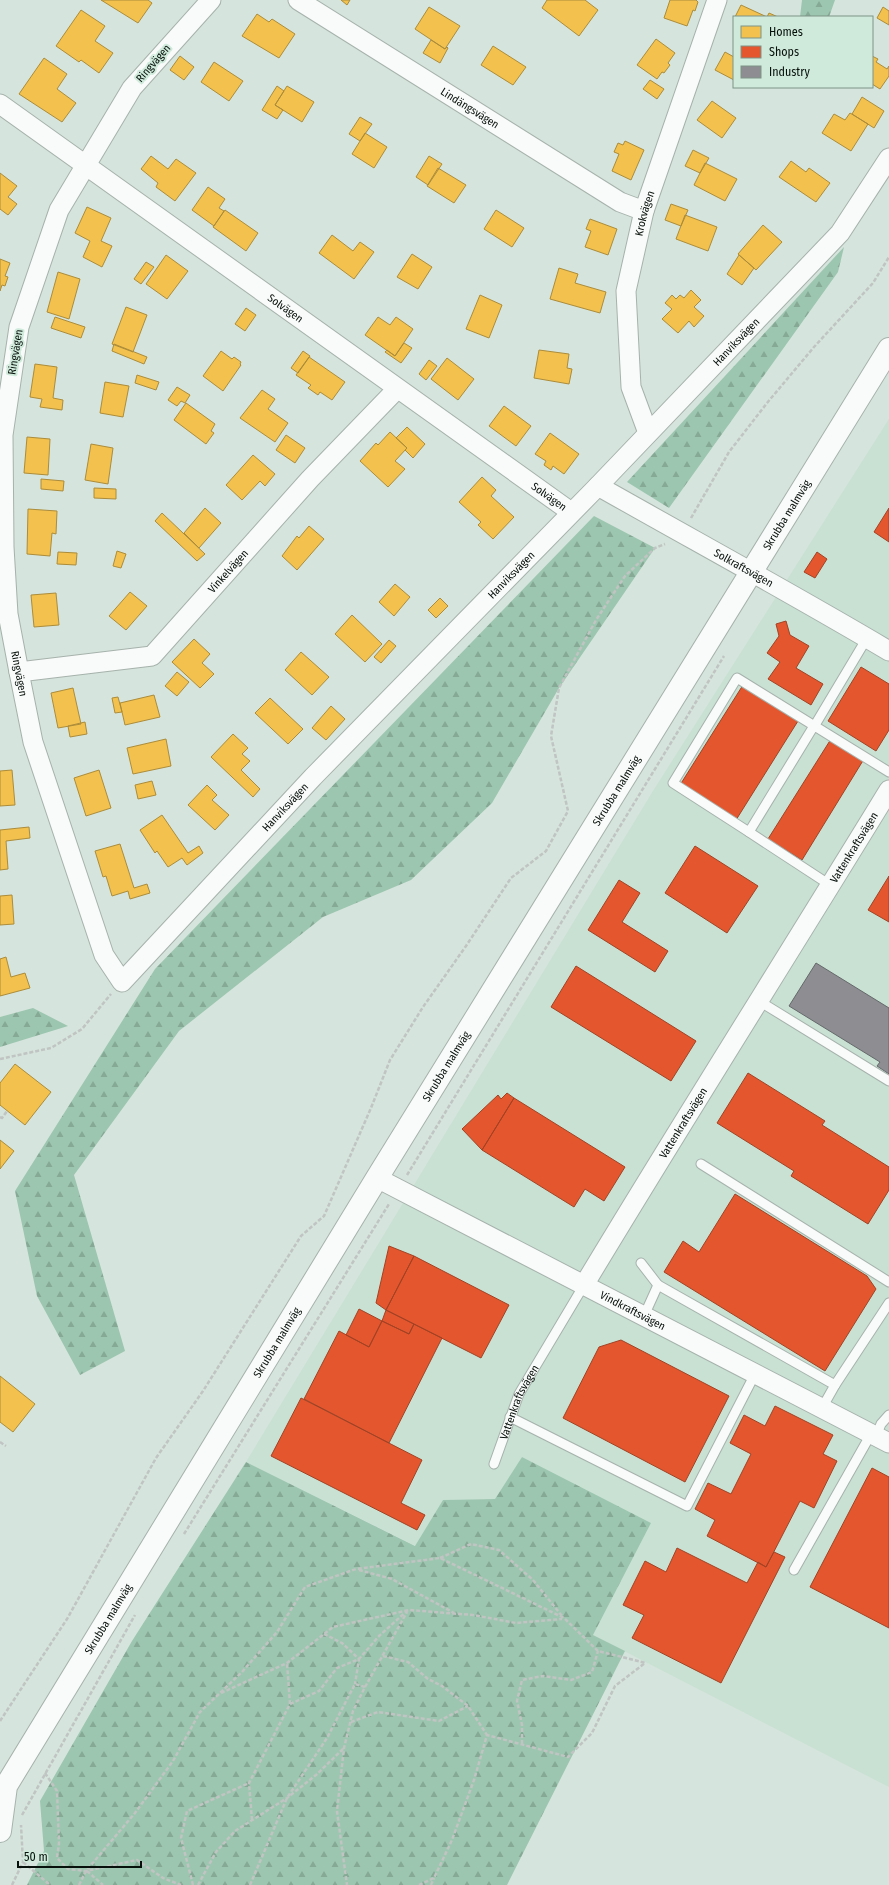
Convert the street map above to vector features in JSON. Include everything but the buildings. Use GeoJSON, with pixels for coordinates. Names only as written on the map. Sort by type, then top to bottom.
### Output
{"type":"FeatureCollection","features":[{"type":"Feature","properties":{"kind":"street","name":"Ringvägen"},"geometry":{"type":"LineString","coordinates":[[122,982],[104,955],[33,742],[8,614],[4,547],[2,436],[19,327],[59,210],[132,88],[211,0]]}},
{"type":"Feature","properties":{"kind":"street","name":"Lindängsvägen"},"geometry":{"type":"LineString","coordinates":[[298,0],[620,202],[644,211]]}},
{"type":"Feature","properties":{"kind":"street","name":"Krokvägen"},"geometry":{"type":"LineString","coordinates":[[648,433],[631,387],[626,291],[644,211],[717,0]]}},
{"type":"Feature","properties":{"kind":"street","name":"Solvägen"},"geometry":{"type":"LineString","coordinates":[[0,104],[571,512]]}},
{"type":"Feature","properties":{"kind":"street","name":"Hanviksvägen"},"geometry":{"type":"LineString","coordinates":[[122,982],[313,777],[598,486],[840,233],[889,158]]}},
{"type":"Feature","properties":{"kind":"street","name":"Skrubba malmväg"},"geometry":{"type":"LineString","coordinates":[[0,1832],[3,1788],[377,1178],[889,349]]}},
{"type":"Feature","properties":{"kind":"street","name":"Vinkelvägen"},"geometry":{"type":"LineString","coordinates":[[19,672],[152,656],[310,479],[397,389]]}},
{"type":"Feature","properties":{"kind":"street","name":"Solkraftsvägen"},"geometry":{"type":"LineString","coordinates":[[598,486],[889,651]]}},
{"type":"Feature","properties":{"kind":"street","name":"Vattenkraftsvägen"},"geometry":{"type":"LineString","coordinates":[[584,1285],[686,1116],[889,790]]}},
{"type":"Feature","properties":{"kind":"street","name":"Vindkraftsvägen"},"geometry":{"type":"LineString","coordinates":[[377,1178],[399,1188],[879,1438]]}},
{"type":"Feature","properties":{"kind":"lane"},"geometry":{"type":"LineString","coordinates":[[749,832],[867,638]]}},
{"type":"Feature","properties":{"kind":"lane"},"geometry":{"type":"LineString","coordinates":[[830,885],[673,783],[737,678],[889,772]]}},
{"type":"Feature","properties":{"kind":"lane"},"geometry":{"type":"LineString","coordinates":[[759,1001],[889,1081]]}},
{"type":"Feature","properties":{"kind":"lane"},"geometry":{"type":"LineString","coordinates":[[701,1164],[889,1282]]}},
{"type":"Feature","properties":{"kind":"lane"},"geometry":{"type":"LineString","coordinates":[[641,1262],[658,1285],[835,1386]]}},
{"type":"Feature","properties":{"kind":"lane","name":"Vattenkraftsvägen"},"geometry":{"type":"LineString","coordinates":[[494,1464],[518,1394],[584,1285]]}},
{"type":"Feature","properties":{"kind":"lane"},"geometry":{"type":"LineString","coordinates":[[644,1316],[658,1285]]}},
{"type":"Feature","properties":{"kind":"lane"},"geometry":{"type":"LineString","coordinates":[[822,1408],[889,1303]]}},
{"type":"Feature","properties":{"kind":"lane"},"geometry":{"type":"LineString","coordinates":[[510,1417],[687,1506],[755,1374]]}},
{"type":"Feature","properties":{"kind":"lane"},"geometry":{"type":"LineString","coordinates":[[794,1570],[879,1438],[881,1424],[889,1415]]}},
{"type":"Feature","properties":{"kind":"path"},"geometry":{"type":"LineString","coordinates":[[0,1721],[67,1619],[156,1458],[203,1391],[302,1236],[324,1216],[371,1108],[390,1060],[423,1007],[511,878],[546,851],[568,811],[551,736],[559,688],[596,620],[626,576],[655,548],[684,535],[695,511],[728,452],[809,353],[873,282],[889,256]]}},
{"type":"Feature","properties":{"kind":"path"},"geometry":{"type":"LineString","coordinates":[[183,1536],[399,1188],[728,650]]}},
{"type":"Feature","properties":{"kind":"path"},"geometry":{"type":"LineString","coordinates":[[0,1059],[52,1048],[82,1029],[122,982]]}},
{"type":"Feature","properties":{"kind":"path"},"geometry":{"type":"LineString","coordinates":[[0,1117],[2,1118],[7,1111]]}},
{"type":"Feature","properties":{"kind":"path"},"geometry":{"type":"LineString","coordinates":[[0,1442],[6,1446]]}},
{"type":"Feature","properties":{"kind":"path"},"geometry":{"type":"LineString","coordinates":[[79,1885],[86,1871],[135,1813],[173,1761],[200,1712],[242,1672],[277,1632],[305,1587],[356,1569],[440,1558],[471,1544],[499,1550],[533,1580],[564,1618],[598,1651],[646,1663],[615,1686],[592,1733],[568,1757],[487,1735],[468,1706],[442,1686],[428,1679],[408,1662],[383,1656]]}},
{"type":"Feature","properties":{"kind":"path"},"geometry":{"type":"LineString","coordinates":[[440,1558],[564,1618]]}},
{"type":"Feature","properties":{"kind":"path"},"geometry":{"type":"LineString","coordinates":[[356,1569],[392,1579],[456,1614]]}},
{"type":"Feature","properties":{"kind":"path"},"geometry":{"type":"LineString","coordinates":[[219,1694],[286,1664],[333,1627],[409,1610],[456,1614],[516,1623],[564,1618]]}},
{"type":"Feature","properties":{"kind":"path"},"geometry":{"type":"LineString","coordinates":[[347,1885],[337,1811],[344,1748],[353,1711],[409,1610]]}},
{"type":"Feature","properties":{"kind":"path"},"geometry":{"type":"LineString","coordinates":[[290,1704],[319,1691],[337,1668],[359,1659],[379,1636],[409,1610]]}},
{"type":"Feature","properties":{"kind":"path"},"geometry":{"type":"LineString","coordinates":[[21,1816],[135,1614]]}},
{"type":"Feature","properties":{"kind":"path"},"geometry":{"type":"LineString","coordinates":[[324,1634],[342,1643],[359,1659]]}},
{"type":"Feature","properties":{"kind":"path"},"geometry":{"type":"LineString","coordinates":[[522,1744],[522,1725],[517,1700],[522,1680],[544,1676],[571,1680],[592,1672],[598,1651]]}},
{"type":"Feature","properties":{"kind":"path"},"geometry":{"type":"LineString","coordinates":[[250,1885],[287,1798],[327,1738],[355,1684],[359,1659]]}},
{"type":"Feature","properties":{"kind":"path"},"geometry":{"type":"LineString","coordinates":[[252,1820],[249,1783],[290,1704],[286,1664]]}},
{"type":"Feature","properties":{"kind":"path"},"geometry":{"type":"LineString","coordinates":[[355,1684],[365,1687]]}},
{"type":"Feature","properties":{"kind":"path"},"geometry":{"type":"LineString","coordinates":[[350,1722],[378,1712],[440,1721],[468,1706]]}},
{"type":"Feature","properties":{"kind":"path"},"geometry":{"type":"LineString","coordinates":[[431,1885],[459,1820],[474,1780],[487,1735]]}},
{"type":"Feature","properties":{"kind":"path"},"geometry":{"type":"LineString","coordinates":[[198,1885],[216,1852],[235,1831],[287,1798],[316,1775],[344,1748]]}},
{"type":"Feature","properties":{"kind":"path"},"geometry":{"type":"LineString","coordinates":[[45,1773],[57,1791],[59,1843],[57,1858],[68,1869],[86,1871],[137,1860],[163,1878],[181,1885]]}},
{"type":"Feature","properties":{"kind":"path"},"geometry":{"type":"LineString","coordinates":[[193,1885],[181,1838],[187,1811],[249,1783]]}},
{"type":"Feature","properties":{"kind":"path"},"geometry":{"type":"LineString","coordinates":[[12,1885],[23,1862],[21,1824]]}},
{"type":"Feature","properties":{"kind":"path"},"geometry":{"type":"LineString","coordinates":[[23,1862],[50,1885]]}},
{"type":"Feature","properties":{"kind":"path"},"geometry":{"type":"LineString","coordinates":[[86,1871],[103,1885]]}},
{"type":"Feature","properties":{"kind":"path"},"geometry":{"type":"LineString","coordinates":[[419,1885],[434,1878]]}},
{"type":"Feature","properties":{"kind":"shaded area"},"geometry":{"type":"Polygon","coordinates":[[[889,419],[889,1787],[593,1635],[651,1523],[522,1457],[495,1499],[443,1500],[416,1546],[246,1462],[653,791],[889,419]]]}},
{"type":"Feature","properties":{"kind":"green space"},"geometry":{"type":"Polygon","coordinates":[[[802,0],[835,0],[829,16],[800,16],[802,0]]]}},
{"type":"Feature","properties":{"kind":"green space"},"geometry":{"type":"Polygon","coordinates":[[[844,247],[838,272],[669,508],[627,482],[844,247]]]}},
{"type":"Feature","properties":{"kind":"green space"},"geometry":{"type":"Polygon","coordinates":[[[594,516],[655,548],[559,688],[492,803],[411,880],[323,917],[179,1031],[74,1175],[125,1351],[80,1375],[37,1296],[15,1191],[155,969],[594,516]]]}},
{"type":"Feature","properties":{"kind":"green space"},"geometry":{"type":"Polygon","coordinates":[[[33,1008],[68,1026],[0,1047],[0,1017],[33,1008]]]}},
{"type":"Feature","properties":{"kind":"green space"},"geometry":{"type":"Polygon","coordinates":[[[522,1457],[651,1523],[593,1635],[625,1651],[507,1885],[27,1885],[44,1851],[40,1801],[132,1641],[246,1462],[415,1546],[443,1500],[495,1499],[522,1457]]]}}]}
